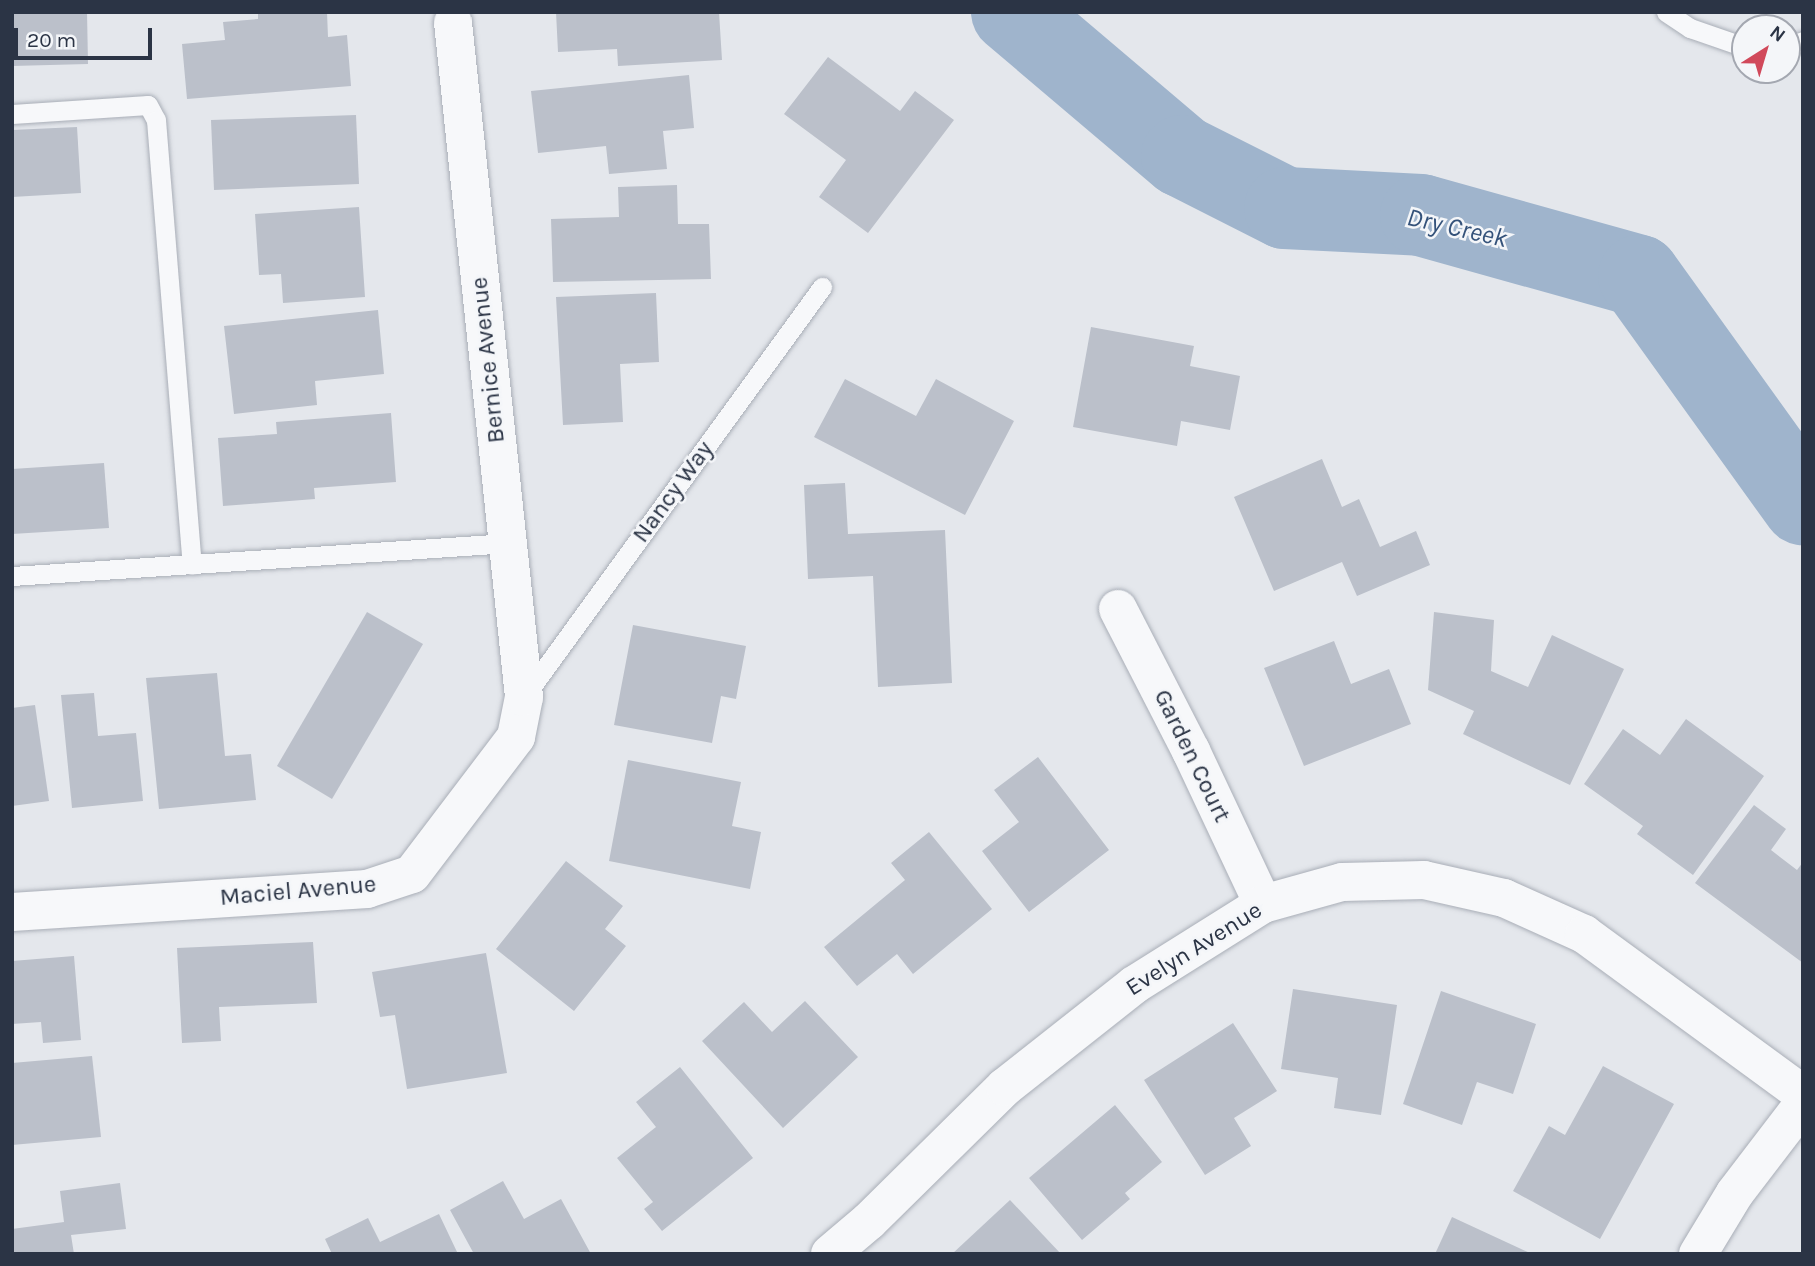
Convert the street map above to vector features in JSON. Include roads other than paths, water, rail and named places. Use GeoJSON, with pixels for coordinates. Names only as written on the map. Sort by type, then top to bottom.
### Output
{"type":"FeatureCollection","features":[{"type":"Feature","properties":{"kind":"street","name":"Bernice Avenue"},"geometry":{"type":"LineString","coordinates":[[453,23],[524,697]]}},
{"type":"Feature","properties":{"kind":"street","name":"Garden Court"},"geometry":{"type":"LineString","coordinates":[[1118,609],[1191,751],[1263,904]]}},
{"type":"Feature","properties":{"kind":"street","name":"Maciel Avenue"},"geometry":{"type":"LineString","coordinates":[[12,912],[367,889],[412,874],[516,737],[524,697]]}},
{"type":"Feature","properties":{"kind":"street","name":"Evelyn Avenue"},"geometry":{"type":"LineString","coordinates":[[830,1254],[869,1221],[1004,1087],[1068,1034],[1134,985],[1263,904],[1342,882],[1424,880],[1504,898],[1584,934],[1803,1094]]}},
{"type":"Feature","properties":{"kind":"street"},"geometry":{"type":"LineString","coordinates":[[1698,1254],[1735,1193],[1803,1104]]}},
{"type":"Feature","properties":{"kind":"lane"},"geometry":{"type":"LineString","coordinates":[[1666,12],[1690,28],[1731,42]]}},
{"type":"Feature","properties":{"kind":"lane"},"geometry":{"type":"LineString","coordinates":[[12,114],[148,105],[156,120],[192,565]]}},
{"type":"Feature","properties":{"kind":"lane","name":"Nancy Way"},"geometry":{"type":"LineString","coordinates":[[524,697],[822,287]]}},
{"type":"Feature","properties":{"kind":"lane"},"geometry":{"type":"LineString","coordinates":[[12,576],[508,543]]}},
{"type":"Feature","properties":{"kind":"waterway","name":"Dry Creek"},"geometry":{"type":"LineString","coordinates":[[1012,12],[1182,156],[1285,208],[1421,215],[1639,276],[1803,504]]}}]}
